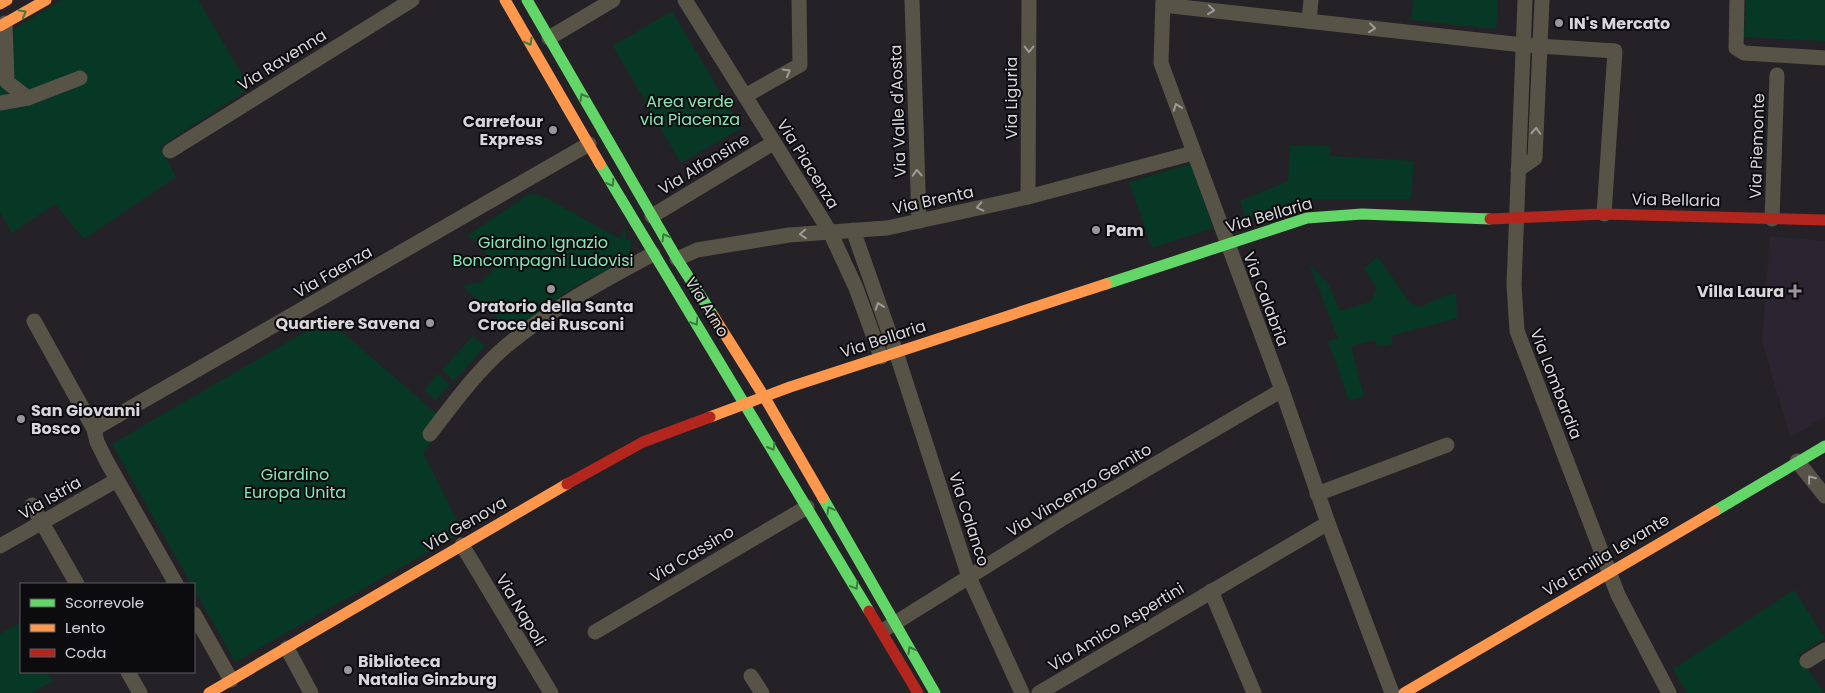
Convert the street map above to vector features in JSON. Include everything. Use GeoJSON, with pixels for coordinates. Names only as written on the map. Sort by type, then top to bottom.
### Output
{"type":"FeatureCollection","features":[{"type":"Feature","properties":{"kind":"street"},"geometry":{"type":"LineString","coordinates":[[0,4],[7,0]]}},
{"type":"Feature","properties":{"kind":"street"},"geometry":{"type":"LineString","coordinates":[[28,98],[7,82],[3,24],[46,0]]}},
{"type":"Feature","properties":{"kind":"street","name":"Via Ravenna"},"geometry":{"type":"LineString","coordinates":[[170,151],[412,0]]}},
{"type":"Feature","properties":{"kind":"street","name":"Via Arno"},"geometry":{"type":"LineString","coordinates":[[505,0],[653,254],[747,405],[918,693]]}},
{"type":"Feature","properties":{"kind":"street","name":"Via Arno"},"geometry":{"type":"LineString","coordinates":[[527,0],[677,259],[765,398],[935,693]]}},
{"type":"Feature","properties":{"kind":"street"},"geometry":{"type":"LineString","coordinates":[[549,38],[613,0]]}},
{"type":"Feature","properties":{"kind":"street","name":"Via Piacenza"},"geometry":{"type":"LineString","coordinates":[[685,0],[830,232],[856,288],[881,357]]}},
{"type":"Feature","properties":{"kind":"street"},"geometry":{"type":"LineString","coordinates":[[745,96],[800,65],[799,0]]}},
{"type":"Feature","properties":{"kind":"street","name":"Via Valle d'Aosta"},"geometry":{"type":"LineString","coordinates":[[912,0],[919,221]]}},
{"type":"Feature","properties":{"kind":"street","name":"Via Liguria"},"geometry":{"type":"LineString","coordinates":[[1028,197],[1029,0]]}},
{"type":"Feature","properties":{"kind":"street"},"geometry":{"type":"LineString","coordinates":[[1310,0],[1310,21]]}},
{"type":"Feature","properties":{"kind":"street","name":"Via Lombardia"},"geometry":{"type":"LineString","coordinates":[[1525,0],[1514,285],[1517,331],[1618,595],[1669,693]]}},
{"type":"Feature","properties":{"kind":"street"},"geometry":{"type":"LineString","coordinates":[[1518,170],[1535,158],[1542,0]]}},
{"type":"Feature","properties":{"kind":"street"},"geometry":{"type":"LineString","coordinates":[[1737,0],[1736,48],[1744,53],[1825,58]]}},
{"type":"Feature","properties":{"kind":"street"},"geometry":{"type":"LineString","coordinates":[[1163,3],[1523,46],[1615,51],[1604,214]]}},
{"type":"Feature","properties":{"kind":"street","name":"Via Calabria"},"geometry":{"type":"LineString","coordinates":[[1163,3],[1161,63],[1226,244],[1282,390],[1317,494],[1392,693]]}},
{"type":"Feature","properties":{"kind":"street","name":"Via Piemonte"},"geometry":{"type":"LineString","coordinates":[[1772,219],[1777,75]]}},
{"type":"Feature","properties":{"kind":"street"},"geometry":{"type":"LineString","coordinates":[[0,103],[28,98],[80,78]]}},
{"type":"Feature","properties":{"kind":"street","name":"Via Alfonsine"},"geometry":{"type":"LineString","coordinates":[[652,216],[773,143]]}},
{"type":"Feature","properties":{"kind":"street","name":"Via Faenza"},"geometry":{"type":"LineString","coordinates":[[94,430],[589,144]]}},
{"type":"Feature","properties":{"kind":"street","name":"Via Brenta"},"geometry":{"type":"LineString","coordinates":[[677,259],[697,250],[790,235],[887,228],[1028,197],[1193,153]]}},
{"type":"Feature","properties":{"kind":"street","name":"Via Bellaria"},"geometry":{"type":"LineString","coordinates":[[747,405],[881,357],[1307,218],[1362,214],[1517,218],[1546,214],[1604,214],[1825,220]]}},
{"type":"Feature","properties":{"kind":"street"},"geometry":{"type":"LineString","coordinates":[[853,230],[896,352]]}},
{"type":"Feature","properties":{"kind":"street"},"geometry":{"type":"LineString","coordinates":[[430,434],[470,384],[504,348],[575,299],[653,254]]}},
{"type":"Feature","properties":{"kind":"street"},"geometry":{"type":"LineString","coordinates":[[34,321],[94,430],[97,442],[117,480],[175,583]]}},
{"type":"Feature","properties":{"kind":"street","name":"Via Calanco"},"geometry":{"type":"LineString","coordinates":[[896,352],[969,577],[1022,693]]}},
{"type":"Feature","properties":{"kind":"street","name":"Via Vincenzo Gemito"},"geometry":{"type":"LineString","coordinates":[[896,623],[1065,517],[1282,390]]}},
{"type":"Feature","properties":{"kind":"street","name":"Via Genova"},"geometry":{"type":"LineString","coordinates":[[209,693],[618,455],[667,433],[747,405]]}},
{"type":"Feature","properties":{"kind":"street"},"geometry":{"type":"LineString","coordinates":[[1317,494],[1447,445]]}},
{"type":"Feature","properties":{"kind":"street","name":"Via Emilia Levante"},"geometry":{"type":"LineString","coordinates":[[1404,693],[1825,446]]}},
{"type":"Feature","properties":{"kind":"street"},"geometry":{"type":"LineString","coordinates":[[1797,461],[1825,496]]}},
{"type":"Feature","properties":{"kind":"street","name":"Via Istria"},"geometry":{"type":"LineString","coordinates":[[0,546],[117,480]]}},
{"type":"Feature","properties":{"kind":"street"},"geometry":{"type":"LineString","coordinates":[[32,505],[77,583]]}},
{"type":"Feature","properties":{"kind":"street","name":"Via Cassino"},"geometry":{"type":"LineString","coordinates":[[595,632],[807,507]]}},
{"type":"Feature","properties":{"kind":"street","name":"Via Amico Aspertini"},"geometry":{"type":"LineString","coordinates":[[1040,693],[1328,523]]}},
{"type":"Feature","properties":{"kind":"street","name":"Via Napoli"},"geometry":{"type":"LineString","coordinates":[[462,545],[551,693]]}},
{"type":"Feature","properties":{"kind":"street","name":"Via Amico Aspertini"},"geometry":{"type":"LineString","coordinates":[[1211,591],[1254,693]]}},
{"type":"Feature","properties":{"kind":"street"},"geometry":{"type":"LineString","coordinates":[[195,616],[231,680]]}},
{"type":"Feature","properties":{"kind":"street"},"geometry":{"type":"LineString","coordinates":[[882,631],[896,623]]}},
{"type":"Feature","properties":{"kind":"street"},"geometry":{"type":"LineString","coordinates":[[287,648],[311,693]]}},
{"type":"Feature","properties":{"kind":"street"},"geometry":{"type":"LineString","coordinates":[[1807,661],[1825,650]]}},
{"type":"Feature","properties":{"kind":"street"},"geometry":{"type":"LineString","coordinates":[[129,673],[140,693]]}},
{"type":"Feature","properties":{"kind":"street"},"geometry":{"type":"LineString","coordinates":[[751,676],[762,693]]}},
{"type":"Feature","properties":{"kind":"shaded area","name":"Villa Laura"},"geometry":{"type":"Polygon","coordinates":[[[1770,236],[1825,241],[1825,417],[1790,437],[1762,341],[1770,236]]]}},
{"type":"Feature","properties":{"kind":"green space"},"geometry":{"type":"Polygon","coordinates":[[[62,0],[198,0],[250,88],[160,147],[176,177],[84,239],[55,204],[12,233],[0,212],[0,37],[62,0]]]}},
{"type":"Feature","properties":{"kind":"green space"},"geometry":{"type":"Polygon","coordinates":[[[1413,0],[1498,0],[1496,29],[1411,20],[1413,0]]]}},
{"type":"Feature","properties":{"kind":"green space"},"geometry":{"type":"Polygon","coordinates":[[[1746,0],[1825,0],[1825,41],[1744,37],[1746,0]]]}},
{"type":"Feature","properties":{"kind":"green space","name":"Area verde via Piacenza"},"geometry":{"type":"Polygon","coordinates":[[[672,11],[741,128],[681,163],[613,46],[672,11]]]}},
{"type":"Feature","properties":{"kind":"green space"},"geometry":{"type":"Polygon","coordinates":[[[1290,146],[1330,146],[1330,156],[1414,161],[1411,199],[1301,199],[1246,220],[1240,201],[1288,181],[1290,146]]]}},
{"type":"Feature","properties":{"kind":"green space"},"geometry":{"type":"Polygon","coordinates":[[[1191,164],[1213,228],[1152,248],[1129,182],[1191,164]]]}},
{"type":"Feature","properties":{"kind":"green space","name":"Giardino Ignazio Boncompagni Ludovisi"},"geometry":{"type":"Polygon","coordinates":[[[529,194],[541,195],[620,239],[625,225],[625,240],[631,240],[629,264],[589,279],[563,294],[512,331],[462,286],[481,282],[498,265],[468,235],[529,194]]]}},
{"type":"Feature","properties":{"kind":"green space"},"geometry":{"type":"Polygon","coordinates":[[[1378,257],[1410,303],[1421,307],[1441,297],[1456,293],[1457,318],[1391,336],[1393,344],[1377,347],[1375,340],[1351,346],[1364,396],[1349,401],[1328,341],[1338,338],[1309,264],[1329,285],[1340,311],[1370,302],[1377,288],[1364,268],[1378,257]]]}},
{"type":"Feature","properties":{"kind":"green space","name":"Giardino Europa Unita"},"geometry":{"type":"Polygon","coordinates":[[[327,319],[446,422],[423,453],[463,532],[235,662],[195,591],[195,583],[190,583],[112,444],[327,319]]]}},
{"type":"Feature","properties":{"kind":"green space"},"geometry":{"type":"Polygon","coordinates":[[[473,336],[485,346],[454,381],[442,370],[473,336]]]}},
{"type":"Feature","properties":{"kind":"green space"},"geometry":{"type":"Polygon","coordinates":[[[438,374],[450,385],[435,400],[424,390],[438,374]]]}},
{"type":"Feature","properties":{"kind":"green space"},"geometry":{"type":"Polygon","coordinates":[[[1794,590],[1825,638],[1798,655],[1824,693],[1687,693],[1673,669],[1794,590]]]}},
{"type":"Feature","properties":{"kind":"green space"},"geometry":{"type":"Polygon","coordinates":[[[20,623],[20,673],[48,673],[53,681],[31,693],[0,693],[0,634],[20,623]]]}},
{"type":"Feature","properties":{"kind":"traffic: fast"},"geometry":{"type":"LineString","coordinates":[[527,0],[677,259],[714,317]]}},
{"type":"Feature","properties":{"kind":"traffic: fast"},"geometry":{"type":"LineString","coordinates":[[600,164],[869,611]]}},
{"type":"Feature","properties":{"kind":"traffic: fast"},"geometry":{"type":"LineString","coordinates":[[1106,284],[1307,218],[1362,214],[1490,219]]}},
{"type":"Feature","properties":{"kind":"traffic: fast"},"geometry":{"type":"LineString","coordinates":[[1715,511],[1825,446]]}},
{"type":"Feature","properties":{"kind":"traffic: fast"},"geometry":{"type":"LineString","coordinates":[[823,498],[935,693]]}},
{"type":"Feature","properties":{"kind":"traffic: slow"},"geometry":{"type":"LineString","coordinates":[[0,4],[7,0]]}},
{"type":"Feature","properties":{"kind":"traffic: slow"},"geometry":{"type":"LineString","coordinates":[[0,26],[46,0]]}},
{"type":"Feature","properties":{"kind":"traffic: slow"},"geometry":{"type":"LineString","coordinates":[[505,0],[600,164]]}},
{"type":"Feature","properties":{"kind":"traffic: slow"},"geometry":{"type":"LineString","coordinates":[[710,417],[790,387],[1106,284]]}},
{"type":"Feature","properties":{"kind":"traffic: slow"},"geometry":{"type":"LineString","coordinates":[[714,317],[765,398],[823,498]]}},
{"type":"Feature","properties":{"kind":"traffic: slow"},"geometry":{"type":"LineString","coordinates":[[209,693],[567,484]]}},
{"type":"Feature","properties":{"kind":"traffic: slow"},"geometry":{"type":"LineString","coordinates":[[1404,693],[1715,511]]}},
{"type":"Feature","properties":{"kind":"traffic: jam"},"geometry":{"type":"LineString","coordinates":[[1490,219],[1604,214],[1825,220]]}},
{"type":"Feature","properties":{"kind":"traffic: jam"},"geometry":{"type":"LineString","coordinates":[[567,484],[643,442],[710,417]]}},
{"type":"Feature","properties":{"kind":"traffic: jam"},"geometry":{"type":"LineString","coordinates":[[869,611],[918,693]]}},
{"type":"Feature","properties":{"kind":"place","name":"IN's Mercato"},"geometry":{"type":"Point","coordinates":[1559,23]}},
{"type":"Feature","properties":{"kind":"place","name":"Carrefour Express"},"geometry":{"type":"Point","coordinates":[553,130]}},
{"type":"Feature","properties":{"kind":"place","name":"Pam"},"geometry":{"type":"Point","coordinates":[1096,230]}},
{"type":"Feature","properties":{"kind":"place","name":"Oratorio della Santa Croce dei Rusconi"},"geometry":{"type":"Point","coordinates":[551,289]}},
{"type":"Feature","properties":{"kind":"place","name":"Villa Laura"},"geometry":{"type":"Point","coordinates":[1795,291]}},
{"type":"Feature","properties":{"kind":"place","name":"Quartiere Savena"},"geometry":{"type":"Point","coordinates":[430,323]}},
{"type":"Feature","properties":{"kind":"place","name":"San Giovanni Bosco"},"geometry":{"type":"Point","coordinates":[21,419]}},
{"type":"Feature","properties":{"kind":"place","name":"Biblioteca Natalia Ginzburg"},"geometry":{"type":"Point","coordinates":[348,670]}}]}
